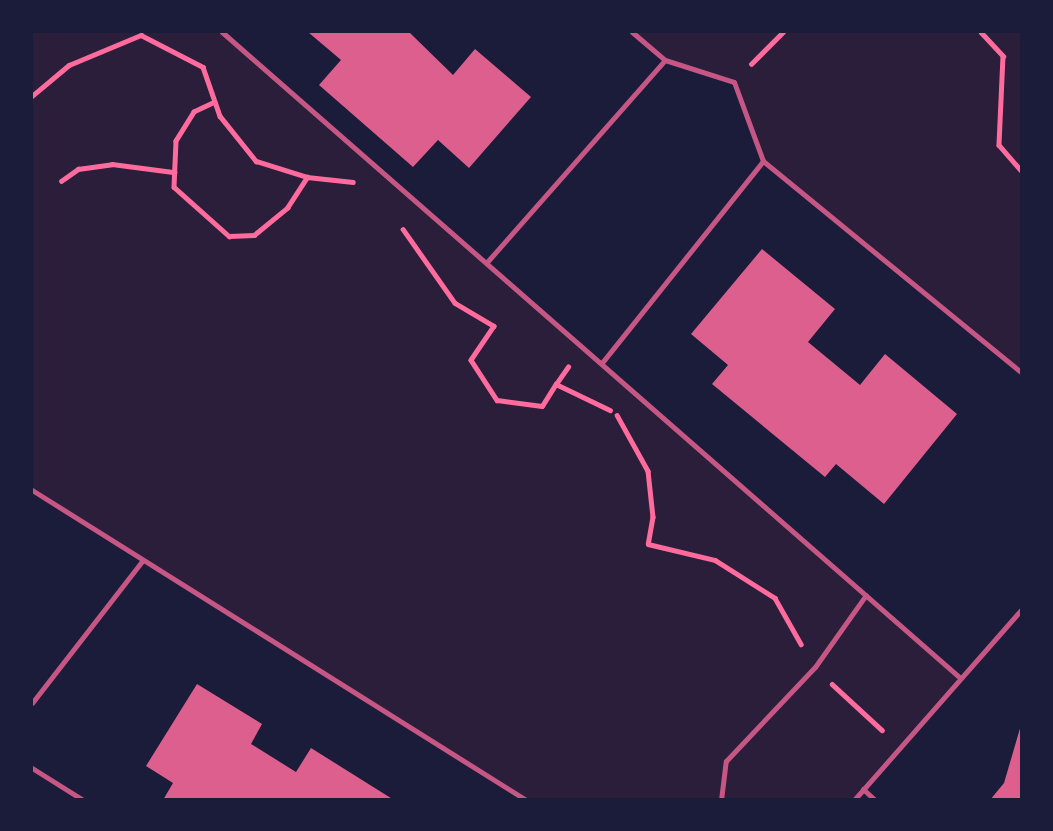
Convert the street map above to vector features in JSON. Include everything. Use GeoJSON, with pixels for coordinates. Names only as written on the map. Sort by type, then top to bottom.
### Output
{"type":"FeatureCollection","features":[{"type":"Feature","properties":{"kind":"lane"},"geometry":{"type":"LineString","coordinates":[[222,32],[488,262],[959,677]]}},
{"type":"Feature","properties":{"kind":"lane"},"geometry":{"type":"LineString","coordinates":[[632,32],[665,60],[734,82],[763,161],[1021,372]]}},
{"type":"Feature","properties":{"kind":"lane"},"geometry":{"type":"LineString","coordinates":[[488,262],[665,60]]}},
{"type":"Feature","properties":{"kind":"lane"},"geometry":{"type":"LineString","coordinates":[[602,363],[763,161]]}},
{"type":"Feature","properties":{"kind":"lane"},"geometry":{"type":"LineString","coordinates":[[32,491],[526,800]]}},
{"type":"Feature","properties":{"kind":"lane"},"geometry":{"type":"LineString","coordinates":[[32,703],[143,560]]}},
{"type":"Feature","properties":{"kind":"lane"},"geometry":{"type":"LineString","coordinates":[[721,800],[726,761],[815,667],[866,595]]}},
{"type":"Feature","properties":{"kind":"lane"},"geometry":{"type":"LineString","coordinates":[[854,800],[959,677],[1021,610]]}},
{"type":"Feature","properties":{"kind":"lane"},"geometry":{"type":"LineString","coordinates":[[32,768],[83,800]]}},
{"type":"Feature","properties":{"kind":"lane"},"geometry":{"type":"LineString","coordinates":[[863,789],[875,800]]}},
{"type":"Feature","properties":{"kind":"path"},"geometry":{"type":"LineString","coordinates":[[734,82],[783,32]]}},
{"type":"Feature","properties":{"kind":"path"},"geometry":{"type":"LineString","coordinates":[[981,32],[1003,56],[999,145],[1021,170]]}},
{"type":"Feature","properties":{"kind":"path"},"geometry":{"type":"LineString","coordinates":[[32,96],[69,65],[141,35],[203,67],[220,116],[256,161],[307,177],[363,183]]}},
{"type":"Feature","properties":{"kind":"path"},"geometry":{"type":"LineString","coordinates":[[215,102],[194,111],[176,141],[174,187],[229,236],[254,235],[287,208],[307,177]]}},
{"type":"Feature","properties":{"kind":"path"},"geometry":{"type":"LineString","coordinates":[[61,181],[78,169],[112,163],[174,172]]}},
{"type":"Feature","properties":{"kind":"path"},"geometry":{"type":"LineString","coordinates":[[397,223],[455,303],[494,326],[471,360],[497,400],[542,406],[556,384],[615,412],[648,471],[653,517],[648,544],[715,560],[775,598],[815,667],[899,746]]}},
{"type":"Feature","properties":{"kind":"shaded area"},"geometry":{"type":"Polygon","coordinates":[[[32,32],[220,32],[959,677],[852,799],[526,799],[32,491],[32,32]]]}},
{"type":"Feature","properties":{"kind":"shaded area"},"geometry":{"type":"Polygon","coordinates":[[[632,32],[1021,32],[1021,372],[763,161],[734,82],[665,60],[632,32]]]}},
{"type":"Feature","properties":{"kind":"building"},"geometry":{"type":"Polygon","coordinates":[[[308,32],[409,32],[453,75],[475,49],[531,97],[469,168],[438,140],[413,167],[319,85],[341,60],[308,32]]]}},
{"type":"Feature","properties":{"kind":"building"},"geometry":{"type":"Polygon","coordinates":[[[762,249],[835,309],[808,342],[860,385],[885,354],[957,414],[884,504],[836,464],[825,477],[712,384],[728,365],[691,334],[762,249]]]}},
{"type":"Feature","properties":{"kind":"building"},"geometry":{"type":"Polygon","coordinates":[[[197,684],[262,724],[251,744],[296,772],[311,748],[394,800],[163,800],[173,783],[146,766],[197,684]]]}},
{"type":"Feature","properties":{"kind":"building"},"geometry":{"type":"Polygon","coordinates":[[[1021,725],[1021,800],[990,800],[1004,783],[1021,725]]]}}]}
